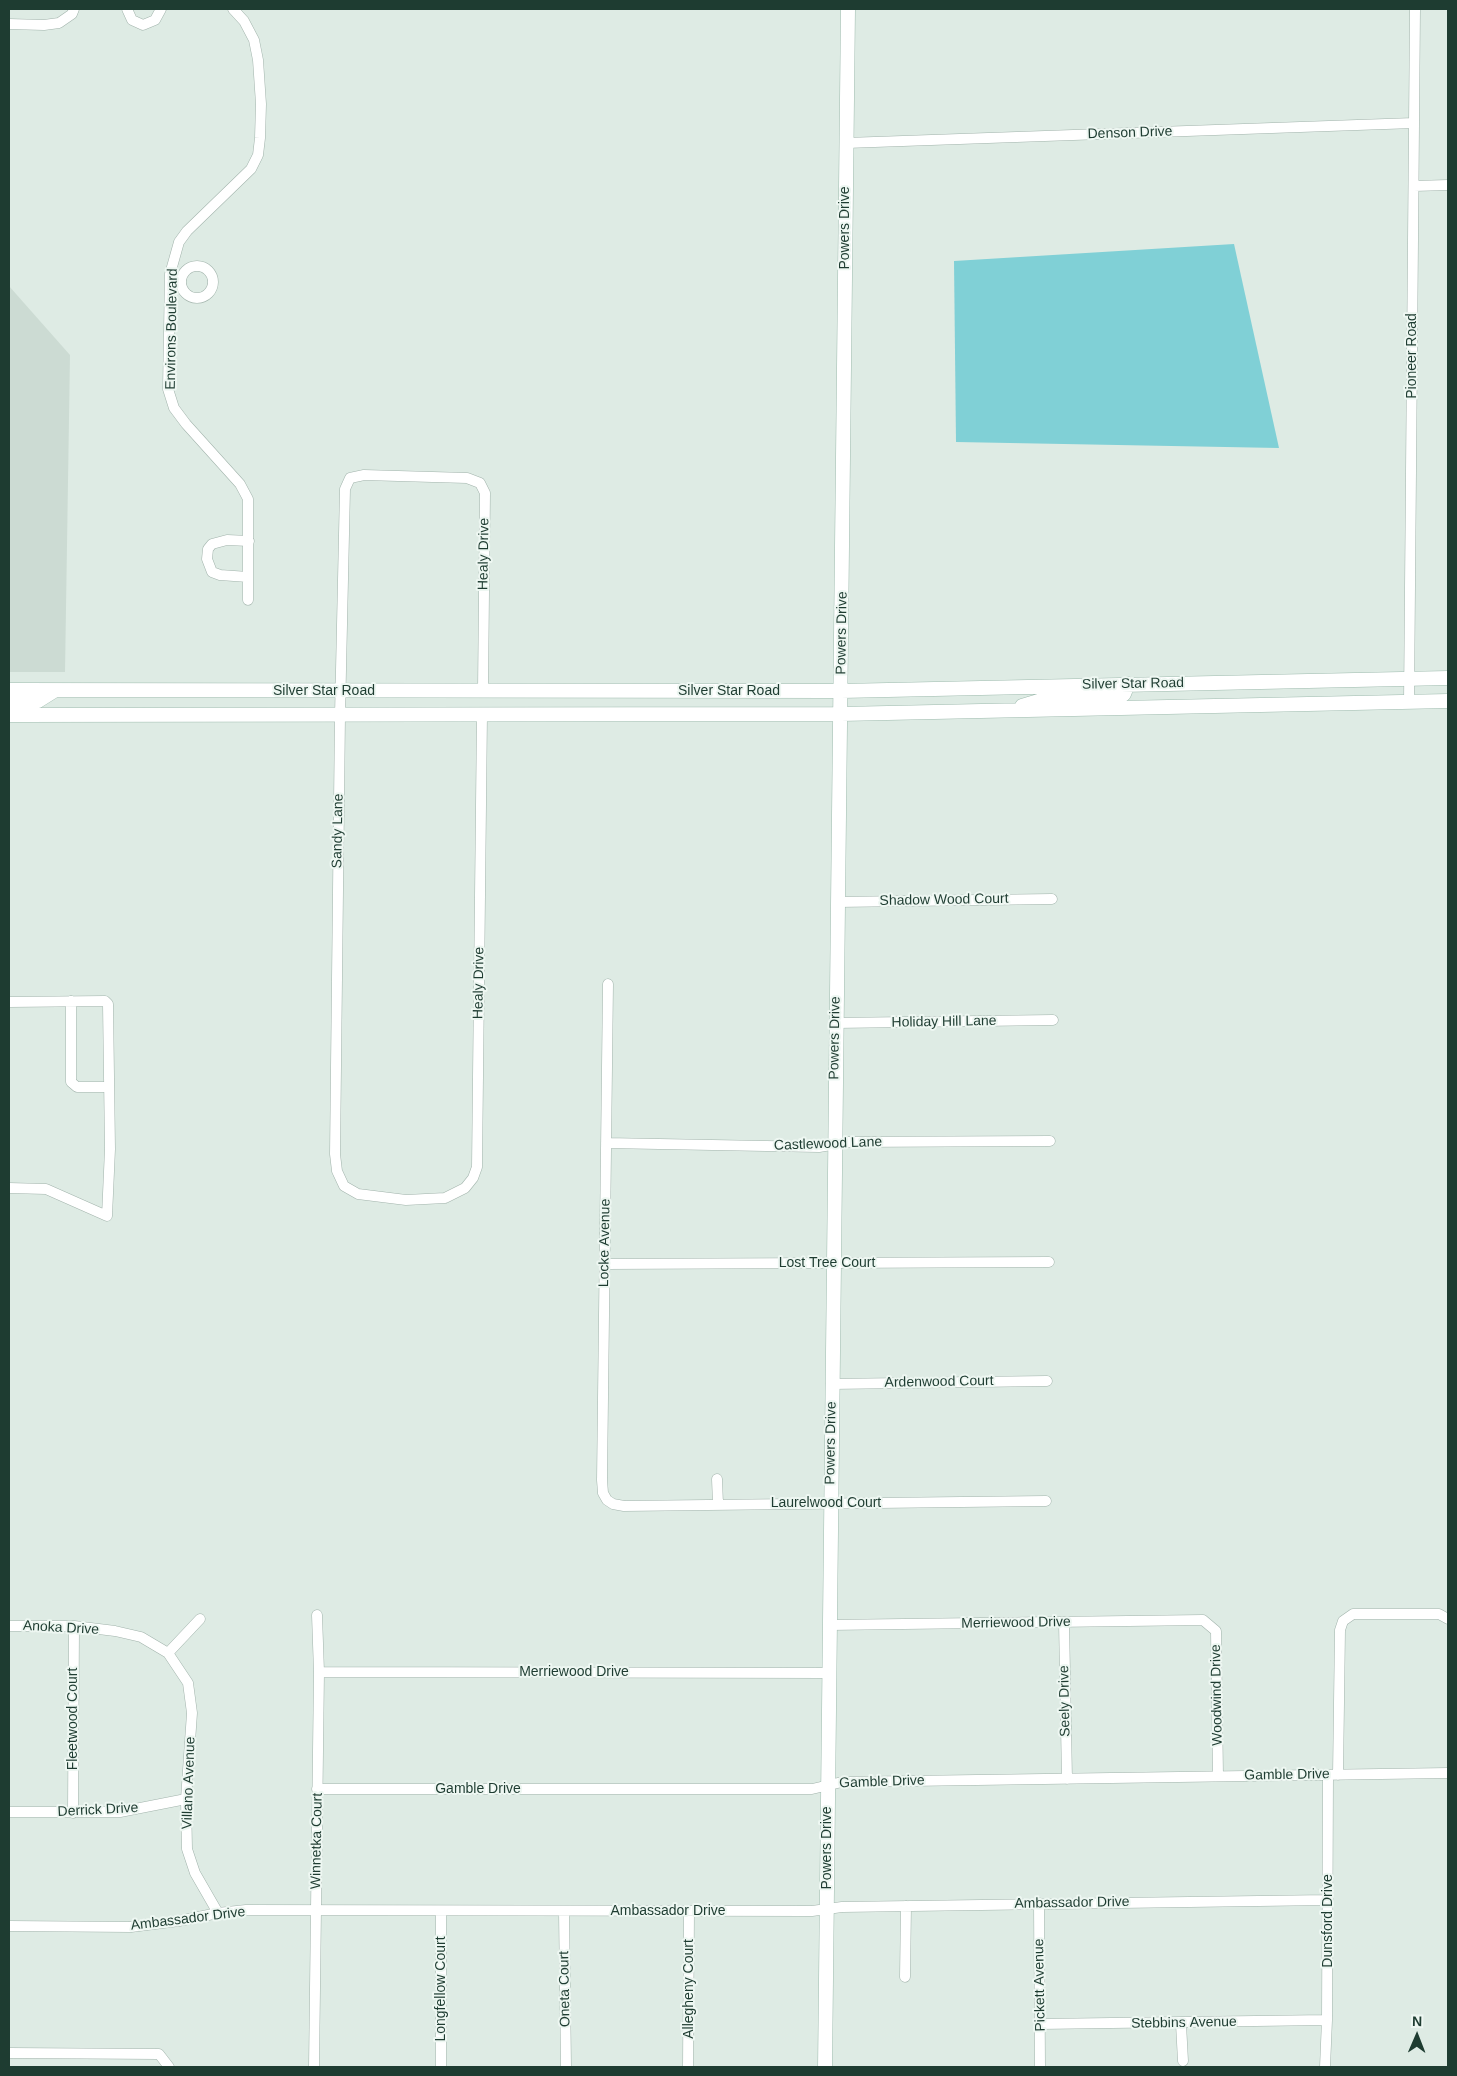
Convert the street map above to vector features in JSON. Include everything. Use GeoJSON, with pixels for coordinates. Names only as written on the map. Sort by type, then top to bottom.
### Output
{"type":"FeatureCollection","features":[{"type":"Feature","properties":{"kind":"main road","name":"Powers Drive"},"geometry":{"type":"LineString","coordinates":[[825,2067],[828,1625],[835,1023],[841,714],[848,9]]}},
{"type":"Feature","properties":{"kind":"main road","name":"Silver Star Road"},"geometry":{"type":"LineString","coordinates":[[9,690],[841,691],[1448,678]]}},
{"type":"Feature","properties":{"kind":"main road"},"geometry":{"type":"LineString","coordinates":[[1007,711],[1042,700],[1116,699],[1124,694],[1128,684]]}},
{"type":"Feature","properties":{"kind":"main road"},"geometry":{"type":"LineString","coordinates":[[9,701],[38,701],[54,690]]}},
{"type":"Feature","properties":{"kind":"main road","name":"Silver Star Road"},"geometry":{"type":"LineString","coordinates":[[9,715],[841,714],[1448,702]]}},
{"type":"Feature","properties":{"kind":"street"},"geometry":{"type":"LineString","coordinates":[[9,24],[44,25],[59,23],[72,14],[74,9]]}},
{"type":"Feature","properties":{"kind":"street"},"geometry":{"type":"LineString","coordinates":[[127,9],[132,20],[143,25],[155,20],[161,9]]}},
{"type":"Feature","properties":{"kind":"street","name":"Environs Boulevard"},"geometry":{"type":"LineString","coordinates":[[233,9],[244,21],[254,40],[258,60],[261,104],[258,155],[250,169],[187,231],[179,242],[170,274],[175,283],[168,389],[174,408],[240,484],[248,499],[248,600]]}},
{"type":"Feature","properties":{"kind":"street","name":"Pioneer Road"},"geometry":{"type":"LineString","coordinates":[[1408,702],[1415,9]]}},
{"type":"Feature","properties":{"kind":"street","name":"Denson Drive"},"geometry":{"type":"LineString","coordinates":[[846,144],[1414,123]]}},
{"type":"Feature","properties":{"kind":"street"},"geometry":{"type":"LineString","coordinates":[[1414,186],[1448,185]]}},
{"type":"Feature","properties":{"kind":"street","name":"Sandy Lane"},"geometry":{"type":"LineString","coordinates":[[406,1200],[358,1194],[344,1186],[337,1171],[335,1154],[340,690],[345,488],[350,478],[364,475],[418,477]]}},
{"type":"Feature","properties":{"kind":"street","name":"Healy Drive"},"geometry":{"type":"LineString","coordinates":[[418,477],[467,478],[480,483],[485,493],[483,690]]}},
{"type":"Feature","properties":{"kind":"street"},"geometry":{"type":"LineString","coordinates":[[248,576],[220,575],[212,572],[207,559],[208,549],[212,544],[226,540],[249,541]]}},
{"type":"Feature","properties":{"kind":"street","name":"Healy Drive"},"geometry":{"type":"LineString","coordinates":[[406,1200],[445,1198],[465,1188],[473,1178],[477,1167],[482,714]]}},
{"type":"Feature","properties":{"kind":"street","name":"Shadow Wood Court"},"geometry":{"type":"LineString","coordinates":[[837,902],[1052,899]]}},
{"type":"Feature","properties":{"kind":"street","name":"Locke Avenue"},"geometry":{"type":"LineString","coordinates":[[607,1500],[603,1493],[602,1480],[608,984]]}},
{"type":"Feature","properties":{"kind":"street"},"geometry":{"type":"LineString","coordinates":[[70,1001],[71,1082],[77,1087],[109,1087]]}},
{"type":"Feature","properties":{"kind":"street"},"geometry":{"type":"LineString","coordinates":[[9,1002],[104,1001],[108,1004],[107,1216],[46,1189],[9,1188]]}},
{"type":"Feature","properties":{"kind":"street","name":"Holiday Hill Lane"},"geometry":{"type":"LineString","coordinates":[[835,1023],[1053,1020]]}},
{"type":"Feature","properties":{"kind":"street","name":"Castlewood Lane"},"geometry":{"type":"LineString","coordinates":[[606,1143],[819,1147],[849,1142],[1050,1141]]}},
{"type":"Feature","properties":{"kind":"street","name":"Lost Tree Court"},"geometry":{"type":"LineString","coordinates":[[604,1264],[1049,1262]]}},
{"type":"Feature","properties":{"kind":"street","name":"Ardenwood Court"},"geometry":{"type":"LineString","coordinates":[[831,1384],[1047,1381]]}},
{"type":"Feature","properties":{"kind":"street"},"geometry":{"type":"LineString","coordinates":[[717,1479],[718,1504]]}},
{"type":"Feature","properties":{"kind":"street","name":"Laurelwood Court"},"geometry":{"type":"LineString","coordinates":[[607,1500],[613,1504],[624,1506],[1046,1501]]}},
{"type":"Feature","properties":{"kind":"street","name":"Dunsford Drive"},"geometry":{"type":"LineString","coordinates":[[1325,2067],[1328,1900],[1340,1630],[1343,1621],[1353,1614],[1439,1614],[1448,1619]]}},
{"type":"Feature","properties":{"kind":"street","name":"Winnetka Court"},"geometry":{"type":"LineString","coordinates":[[314,2067],[319,1672],[317,1615]]}},
{"type":"Feature","properties":{"kind":"street"},"geometry":{"type":"LineString","coordinates":[[168,1653],[200,1620]]}},
{"type":"Feature","properties":{"kind":"street","name":"Merriewood Drive"},"geometry":{"type":"LineString","coordinates":[[828,1625],[1203,1620]]}},
{"type":"Feature","properties":{"kind":"street","name":"Woodwind Drive"},"geometry":{"type":"LineString","coordinates":[[1203,1620],[1216,1631],[1218,1776]]}},
{"type":"Feature","properties":{"kind":"street","name":"Seely Drive"},"geometry":{"type":"LineString","coordinates":[[1064,1622],[1067,1779]]}},
{"type":"Feature","properties":{"kind":"street","name":"Anoka Drive"},"geometry":{"type":"LineString","coordinates":[[9,1626],[74,1626],[115,1631],[141,1637],[168,1653]]}},
{"type":"Feature","properties":{"kind":"street","name":"Fleetwood Court"},"geometry":{"type":"LineString","coordinates":[[73,1812],[74,1626]]}},
{"type":"Feature","properties":{"kind":"street","name":"Villano Avenue"},"geometry":{"type":"LineString","coordinates":[[168,1653],[188,1683],[192,1713],[186,1798],[186,1849],[195,1873],[218,1912]]}},
{"type":"Feature","properties":{"kind":"street","name":"Merriewood Drive"},"geometry":{"type":"LineString","coordinates":[[319,1672],[828,1673]]}},
{"type":"Feature","properties":{"kind":"street","name":"Gamble Drive"},"geometry":{"type":"LineString","coordinates":[[317,1789],[812,1789],[842,1782],[1448,1773]]}},
{"type":"Feature","properties":{"kind":"street","name":"Derrick Drive"},"geometry":{"type":"LineString","coordinates":[[9,1812],[120,1812],[186,1798]]}},
{"type":"Feature","properties":{"kind":"street","name":"Ambassador Drive"},"geometry":{"type":"LineString","coordinates":[[9,1926],[131,1927],[179,1921],[218,1912],[246,1910],[316,1912],[812,1911],[842,1907],[1328,1900]]}},
{"type":"Feature","properties":{"kind":"street","name":"Pickett Avenue"},"geometry":{"type":"LineString","coordinates":[[1039,1903],[1040,2067]]}},
{"type":"Feature","properties":{"kind":"street"},"geometry":{"type":"LineString","coordinates":[[905,1977],[906,1906]]}},
{"type":"Feature","properties":{"kind":"street","name":"Longfellow Court"},"geometry":{"type":"LineString","coordinates":[[441,1911],[441,2067]]}},
{"type":"Feature","properties":{"kind":"street","name":"Oneta Court"},"geometry":{"type":"LineString","coordinates":[[564,1911],[566,2067]]}},
{"type":"Feature","properties":{"kind":"street","name":"Allegheny Court"},"geometry":{"type":"LineString","coordinates":[[688,2067],[689,1911]]}},
{"type":"Feature","properties":{"kind":"street","name":"Stebbins Avenue"},"geometry":{"type":"LineString","coordinates":[[1040,2024],[1181,2024],[1327,2020]]}},
{"type":"Feature","properties":{"kind":"street"},"geometry":{"type":"LineString","coordinates":[[1181,2024],[1182,2061]]}},
{"type":"Feature","properties":{"kind":"street"},"geometry":{"type":"LineString","coordinates":[[9,2053],[158,2054],[169,2067]]}},
{"type":"Feature","properties":{"kind":"shaded area"},"geometry":{"type":"Polygon","coordinates":[[[9,286],[70,355],[65,672],[9,672],[9,286]]]}},
{"type":"Feature","properties":{"kind":"water"},"geometry":{"type":"Polygon","coordinates":[[[1234,244],[1279,448],[956,442],[954,261],[1234,244]]]}}]}
